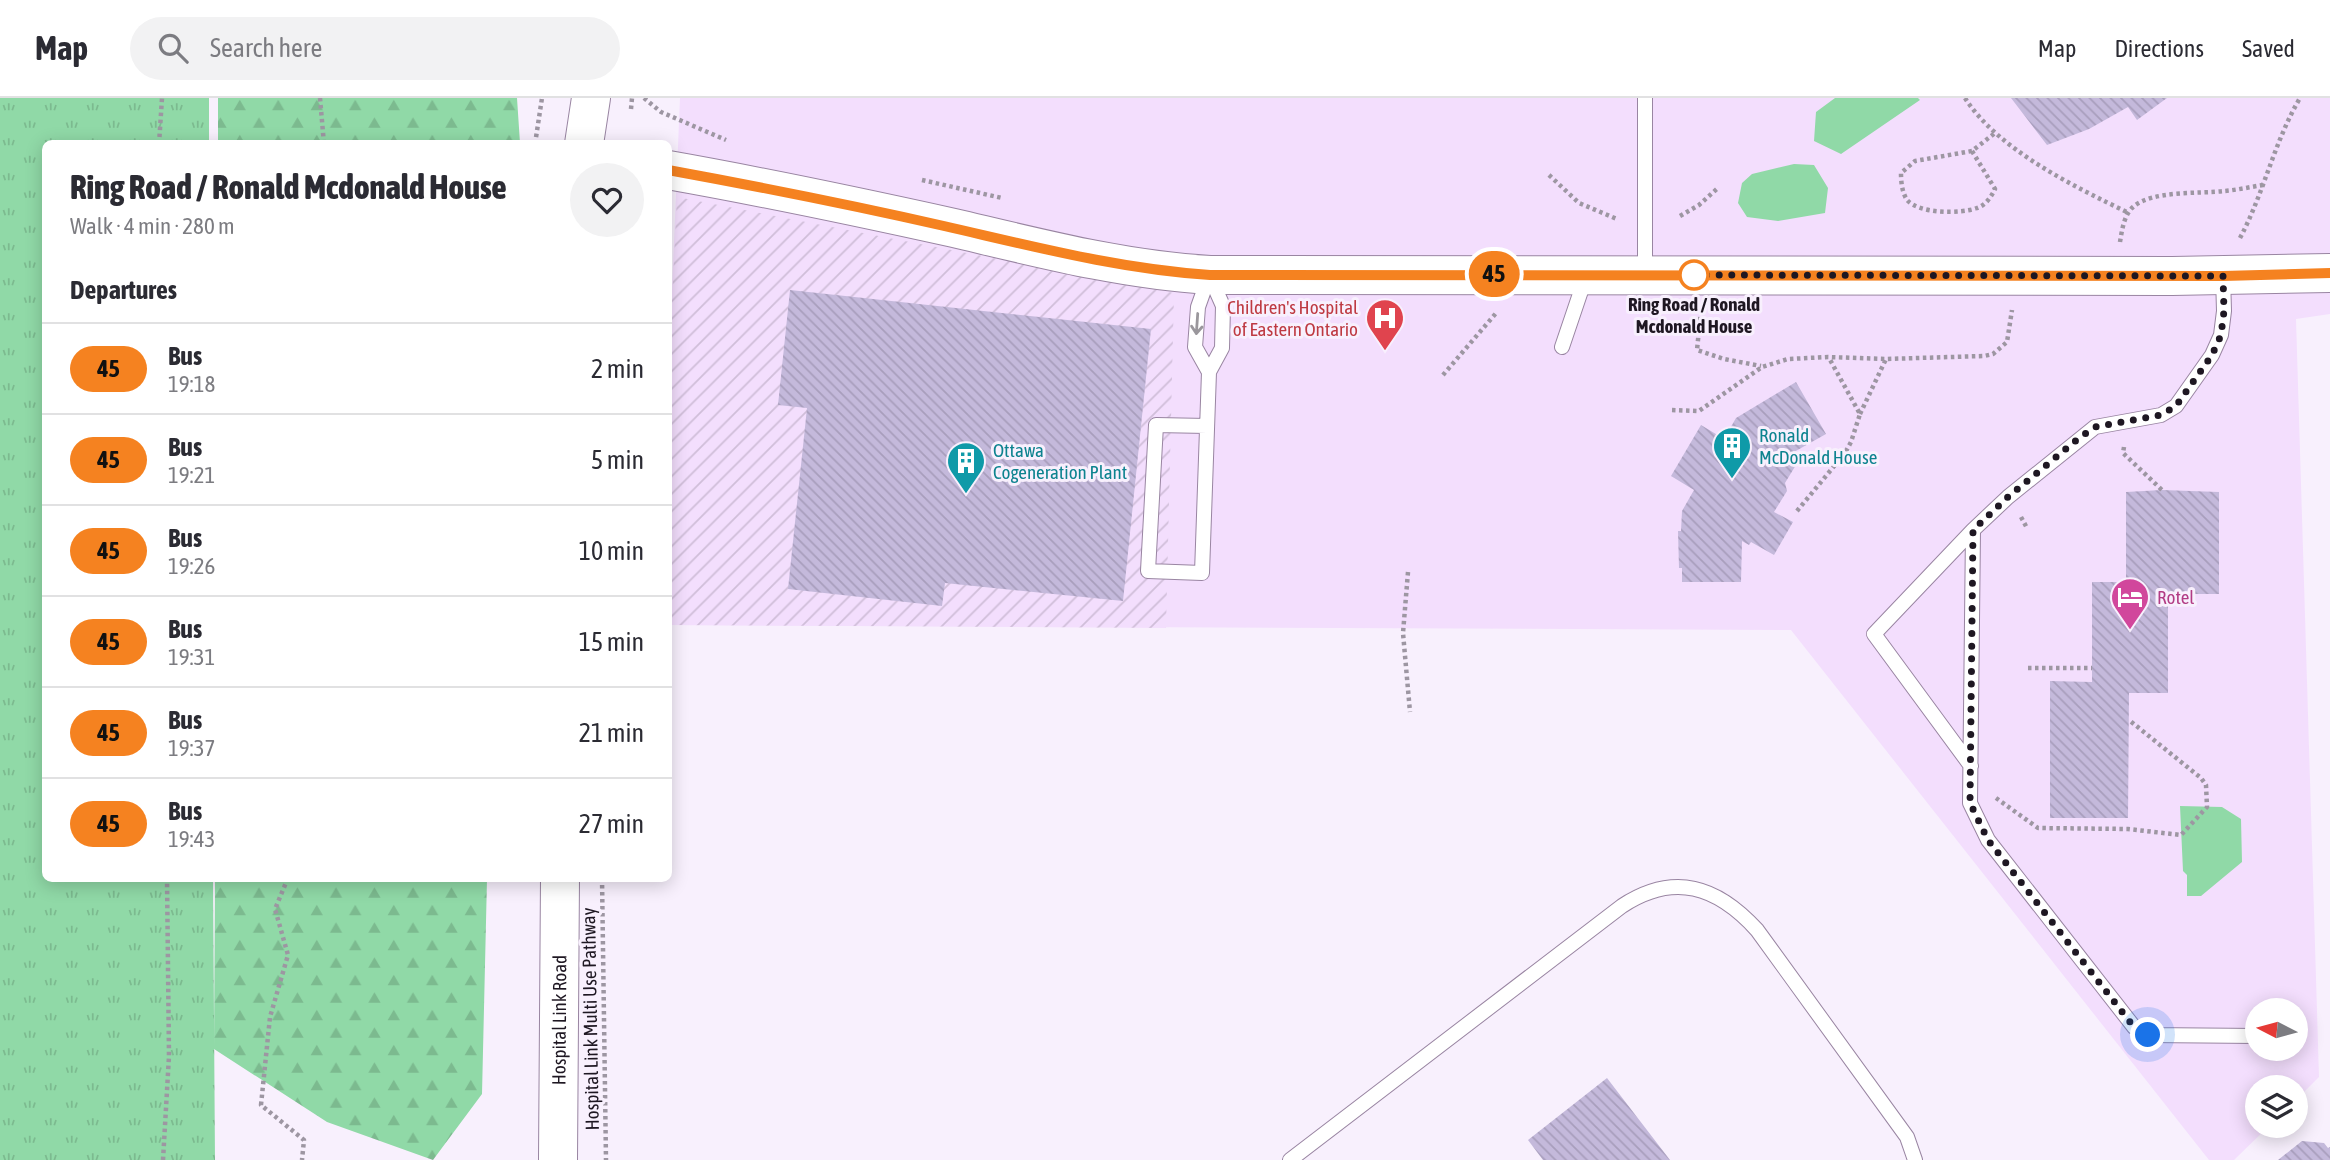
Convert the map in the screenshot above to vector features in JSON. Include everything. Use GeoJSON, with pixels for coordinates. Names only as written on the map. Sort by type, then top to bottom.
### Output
{"type":"FeatureCollection","features":[{"type":"Feature","properties":{"kind":"street"},"geometry":{"type":"LineString","coordinates":[[585,140],[591,98]]}},
{"type":"Feature","properties":{"kind":"street"},"geometry":{"type":"LineString","coordinates":[[672,171],[766,187],[1096,261],[1177,273],[2015,276],[2229,261],[2330,273]]}},
{"type":"Feature","properties":{"kind":"street","name":"Hospital Link Road"},"geometry":{"type":"LineString","coordinates":[[558,1160],[560,882]]}},
{"type":"Feature","properties":{"kind":"lane"},"geometry":{"type":"LineString","coordinates":[[1645,98],[1645,275]]}},
{"type":"Feature","properties":{"kind":"lane"},"geometry":{"type":"LineString","coordinates":[[1971,766],[1874,634],[1973,530],[2079,438],[2095,427],[2171,411],[2212,355],[2221,335],[2229,261]]}},
{"type":"Feature","properties":{"kind":"lane"},"geometry":{"type":"LineString","coordinates":[[1562,348],[1586,274]]}},
{"type":"Feature","properties":{"kind":"lane"},"geometry":{"type":"LineString","coordinates":[[1209,372],[1195,347],[1198,307],[1210,275]]}},
{"type":"Feature","properties":{"kind":"lane"},"geometry":{"type":"LineString","coordinates":[[1207,426],[1156,425],[1148,571],[1202,573],[1209,372],[1222,348],[1223,306],[1210,275]]}},
{"type":"Feature","properties":{"kind":"lane"},"geometry":{"type":"LineString","coordinates":[[1973,530],[1970,803],[1988,840],[2134,1027],[2148,1035],[2245,1036]]}},
{"type":"Feature","properties":{"kind":"lane"},"geometry":{"type":"LineString","coordinates":[[1290,1160],[1622,906],[1643,893],[1673,887],[1697,890],[1722,898],[1752,924],[1907,1138],[1915,1160]]}},
{"type":"Feature","properties":{"kind":"path"},"geometry":{"type":"LineString","coordinates":[[159,140],[162,98]]}},
{"type":"Feature","properties":{"kind":"path"},"geometry":{"type":"LineString","coordinates":[[320,98],[324,140]]}},
{"type":"Feature","properties":{"kind":"path"},"geometry":{"type":"LineString","coordinates":[[536,140],[542,98]]}},
{"type":"Feature","properties":{"kind":"path"},"geometry":{"type":"LineString","coordinates":[[631,109],[632,98]]}},
{"type":"Feature","properties":{"kind":"path"},"geometry":{"type":"LineString","coordinates":[[644,98],[661,112],[715,137],[738,143]]}},
{"type":"Feature","properties":{"kind":"path"},"geometry":{"type":"LineString","coordinates":[[1965,98],[1995,133],[2068,184],[2129,213]]}},
{"type":"Feature","properties":{"kind":"path"},"geometry":{"type":"LineString","coordinates":[[2229,261],[2251,218],[2273,154],[2300,98]]}},
{"type":"Feature","properties":{"kind":"path"},"geometry":{"type":"LineString","coordinates":[[1972,151],[1995,188],[1990,199],[1977,208],[1941,212],[1919,207],[1908,200],[1902,186],[1901,173],[1915,161],[1972,151],[1995,133]]}},
{"type":"Feature","properties":{"kind":"path"},"geometry":{"type":"LineString","coordinates":[[1549,176],[1578,203],[1617,219]]}},
{"type":"Feature","properties":{"kind":"path"},"geometry":{"type":"LineString","coordinates":[[917,179],[1005,199]]}},
{"type":"Feature","properties":{"kind":"path"},"geometry":{"type":"LineString","coordinates":[[2119,246],[2125,219],[2132,207],[2142,201],[2160,196],[2263,186]]}},
{"type":"Feature","properties":{"kind":"path"},"geometry":{"type":"LineString","coordinates":[[1680,216],[1699,205],[1719,187]]}},
{"type":"Feature","properties":{"kind":"path"},"geometry":{"type":"LineString","coordinates":[[1672,410],[1699,411],[1762,366],[1788,359],[1886,359],[1993,354],[2007,342],[2015,276]]}},
{"type":"Feature","properties":{"kind":"path"},"geometry":{"type":"LineString","coordinates":[[1701,301],[1697,350],[1732,361],[1762,366]]}},
{"type":"Feature","properties":{"kind":"path"},"geometry":{"type":"LineString","coordinates":[[1443,375],[1499,311]]}},
{"type":"Feature","properties":{"kind":"path"},"geometry":{"type":"LineString","coordinates":[[1828,357],[1860,414]]}},
{"type":"Feature","properties":{"kind":"path"},"geometry":{"type":"LineString","coordinates":[[1797,511],[1845,453],[1886,359]]}},
{"type":"Feature","properties":{"kind":"path"},"geometry":{"type":"LineString","coordinates":[[2127,422],[2123,453],[2162,490]]}},
{"type":"Feature","properties":{"kind":"path"},"geometry":{"type":"LineString","coordinates":[[1408,572],[1403,633],[1409,712]]}},
{"type":"Feature","properties":{"kind":"path"},"geometry":{"type":"LineString","coordinates":[[2028,668],[2092,668]]}},
{"type":"Feature","properties":{"kind":"path"},"geometry":{"type":"LineString","coordinates":[[1995,797],[2038,828],[2128,829],[2181,835],[2207,807],[2206,785],[2192,769],[2129,720]]}},
{"type":"Feature","properties":{"kind":"path"},"geometry":{"type":"LineString","coordinates":[[163,1160],[169,1056],[167,882]]}},
{"type":"Feature","properties":{"kind":"path"},"geometry":{"type":"LineString","coordinates":[[286,882],[275,909],[288,955],[270,1017],[261,1105],[304,1140],[302,1160]]}},
{"type":"Feature","properties":{"kind":"path","name":"Hospital Link Multi Use Pathway"},"geometry":{"type":"LineString","coordinates":[[602,882],[606,1160]]}},
{"type":"Feature","properties":{"kind":"shaded area","name":"Children's Hospital of Eastern Ontario"},"geometry":{"type":"Polygon","coordinates":[[[680,98],[2330,98],[2330,314],[2296,319],[2319,1077],[2308,1088],[2308,1075],[2245,1075],[2245,1138],[2257,1138],[2234,1160],[2209,1160],[1791,630],[672,625],[672,289],[680,98]]]}},
{"type":"Feature","properties":{"kind":"shaded area"},"geometry":{"type":"Polygon","coordinates":[[[677,197],[1174,293],[1166,628],[672,625],[672,301],[677,197]]]}},
{"type":"Feature","properties":{"kind":"green space"},"geometry":{"type":"Polygon","coordinates":[[[0,98],[209,98],[209,140],[42,140],[42,882],[213,882],[215,1160],[0,1160],[0,98]]]}},
{"type":"Feature","properties":{"kind":"green space"},"geometry":{"type":"Polygon","coordinates":[[[218,98],[517,98],[520,140],[218,140],[218,98]]]}},
{"type":"Feature","properties":{"kind":"green space"},"geometry":{"type":"Polygon","coordinates":[[[1835,98],[1920,100],[1841,154],[1814,141],[1816,112],[1835,98]]]}},
{"type":"Feature","properties":{"kind":"green space"},"geometry":{"type":"Polygon","coordinates":[[[1794,164],[1814,165],[1828,188],[1825,213],[1778,221],[1747,217],[1738,203],[1742,183],[1752,174],[1794,164]]]}},
{"type":"Feature","properties":{"kind":"green space"},"geometry":{"type":"Polygon","coordinates":[[[2180,806],[2222,807],[2241,819],[2242,862],[2201,896],[2187,896],[2180,806]]]}},
{"type":"Feature","properties":{"kind":"green space"},"geometry":{"type":"Polygon","coordinates":[[[215,882],[487,882],[482,1094],[433,1160],[327,1122],[214,1049],[215,882]]]}},
{"type":"Feature","properties":{"kind":"building"},"geometry":{"type":"Polygon","coordinates":[[[2011,98],[2167,98],[2137,120],[2128,107],[2089,129],[2047,145],[2011,98]]]}},
{"type":"Feature","properties":{"kind":"building","name":"Ottawa Cogeneration Plant"},"geometry":{"type":"Polygon","coordinates":[[[790,290],[1151,329],[1123,601],[945,583],[942,606],[788,589],[807,408],[778,405],[790,290]]]}},
{"type":"Feature","properties":{"kind":"building","name":"Ronald McDonald House"},"geometry":{"type":"Polygon","coordinates":[[[1796,382],[1826,434],[1794,452],[1799,460],[1785,483],[1787,491],[1774,512],[1793,522],[1774,555],[1751,542],[1749,545],[1742,541],[1741,582],[1682,582],[1678,531],[1681,531],[1682,511],[1694,490],[1671,476],[1701,425],[1724,439],[1736,418],[1796,382]]]}},
{"type":"Feature","properties":{"kind":"building","name":"Rotel"},"geometry":{"type":"Polygon","coordinates":[[[2126,492],[2219,492],[2219,594],[2168,594],[2168,693],[2129,693],[2128,818],[2050,818],[2050,681],[2092,682],[2092,582],[2126,582],[2126,492]]]}},
{"type":"Feature","properties":{"kind":"building"},"geometry":{"type":"Polygon","coordinates":[[[1607,1078],[1670,1160],[1543,1160],[1528,1140],[1607,1078]]]}},
{"type":"Feature","properties":{"kind":"building"},"geometry":{"type":"Polygon","coordinates":[[[2302,1141],[2324,1143],[2330,1147],[2330,1160],[2278,1160],[2302,1141]]]}},
{"type":"Feature","properties":{"kind":"bus line","name":"45"},"geometry":{"type":"LineString","coordinates":[[672,171],[766,187],[1096,261],[1177,273],[1703,276],[2223,276],[2330,273]]}},
{"type":"Feature","properties":{"kind":"place","name":"Ring Road / Ronald Mcdonald House"},"geometry":{"type":"Point","coordinates":[1694,275]}},
{"type":"Feature","properties":{"kind":"place","name":"Children's Hospital of Eastern Ontario"},"geometry":{"type":"Point","coordinates":[1385,352]}},
{"type":"Feature","properties":{"kind":"place","name":"Ronald McDonald House"},"geometry":{"type":"Point","coordinates":[1732,480]}},
{"type":"Feature","properties":{"kind":"place","name":"Ottawa Cogeneration Plant"},"geometry":{"type":"Point","coordinates":[966,495]}},
{"type":"Feature","properties":{"kind":"place","name":"Rotel"},"geometry":{"type":"Point","coordinates":[2130,631]}},
{"type":"Feature","properties":{"kind":"route"},"geometry":{"type":"LineString","coordinates":[[1694,275],[2223,276],[2224,311],[2221,335],[2212,355],[2176,406],[2161,415],[2095,427],[2008,497],[1973,530],[1970,803],[1988,840],[2134,1027],[2148,1035]]}}]}
